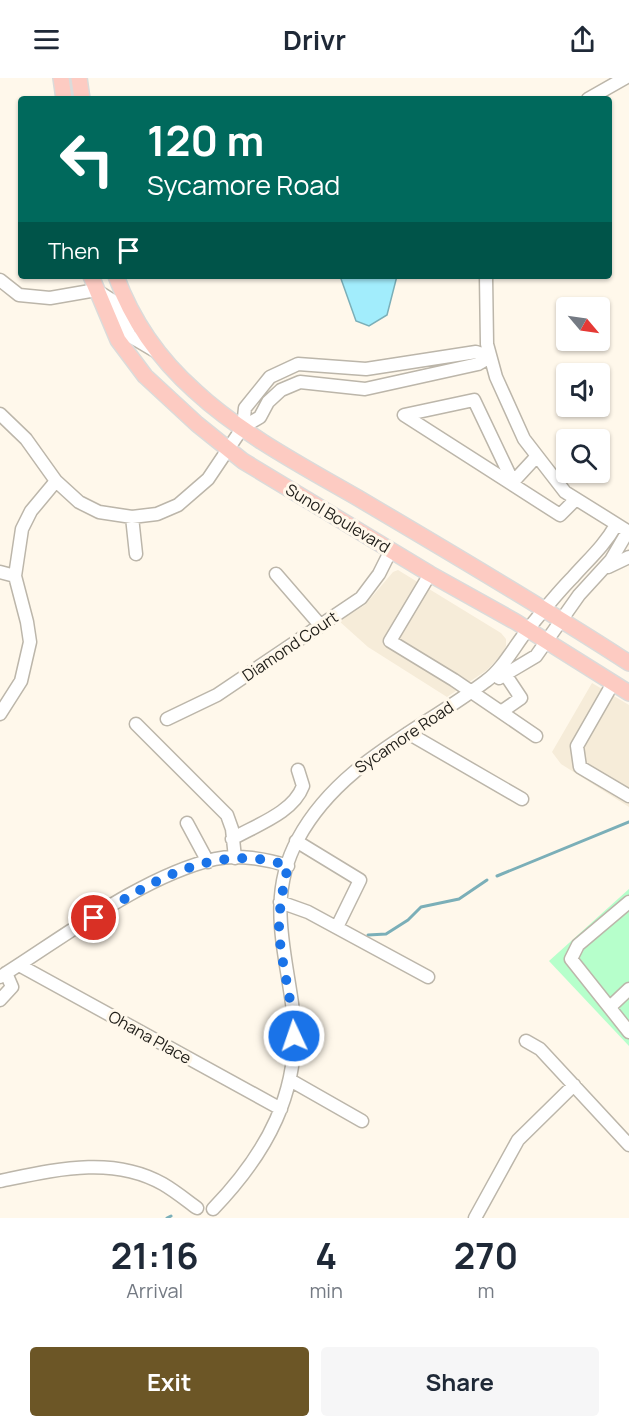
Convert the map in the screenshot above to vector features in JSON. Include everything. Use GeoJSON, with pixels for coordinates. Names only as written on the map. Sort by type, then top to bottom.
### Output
{"type":"FeatureCollection","features":[{"type":"Feature","properties":{"kind":"main road"},"geometry":{"type":"LineString","coordinates":[[61,78],[64,96]]}},
{"type":"Feature","properties":{"kind":"main road"},"geometry":{"type":"LineString","coordinates":[[79,78],[82,96]]}},
{"type":"Feature","properties":{"kind":"main road","name":"Sunol Boulevard"},"geometry":{"type":"LineString","coordinates":[[118,279],[137,320],[158,352],[212,406],[313,472],[546,609],[629,663]]}},
{"type":"Feature","properties":{"kind":"main road","name":"Sunol Boulevard"},"geometry":{"type":"LineString","coordinates":[[93,283],[118,340],[146,376],[178,408],[243,461],[430,574],[528,630],[629,693]]}},
{"type":"Feature","properties":{"kind":"street"},"geometry":{"type":"LineString","coordinates":[[593,96],[625,78]]}},
{"type":"Feature","properties":{"kind":"street"},"geometry":{"type":"LineString","coordinates":[[486,279],[487,344],[490,357],[524,439],[565,492],[628,531]]}},
{"type":"Feature","properties":{"kind":"street"},"geometry":{"type":"LineString","coordinates":[[0,280],[19,295],[50,298],[93,283]]}},
{"type":"Feature","properties":{"kind":"street","name":"Sunol Boulevard"},"geometry":{"type":"LineString","coordinates":[[93,283],[115,302],[130,336],[158,352]]}},
{"type":"Feature","properties":{"kind":"street"},"geometry":{"type":"LineString","coordinates":[[243,427],[245,408],[256,392],[270,377],[298,364],[353,369],[385,367],[476,352],[490,357]]}},
{"type":"Feature","properties":{"kind":"street"},"geometry":{"type":"LineString","coordinates":[[0,414],[26,439],[56,482],[79,502],[99,512],[132,517],[157,514],[178,504],[201,486],[243,427],[260,417],[268,402],[281,390],[300,382],[365,389],[478,364],[490,357]]}},
{"type":"Feature","properties":{"kind":"street"},"geometry":{"type":"LineString","coordinates":[[385,367],[388,385]]}},
{"type":"Feature","properties":{"kind":"street"},"geometry":{"type":"LineString","coordinates":[[513,482],[474,400],[404,415],[513,482],[560,515],[576,499]]}},
{"type":"Feature","properties":{"kind":"street"},"geometry":{"type":"LineString","coordinates":[[513,482],[537,456]]}},
{"type":"Feature","properties":{"kind":"street"},"geometry":{"type":"LineString","coordinates":[[0,714],[21,681],[30,642],[15,576],[22,529],[31,512],[56,482]]}},
{"type":"Feature","properties":{"kind":"street"},"geometry":{"type":"LineString","coordinates":[[132,517],[135,554]]}},
{"type":"Feature","properties":{"kind":"street","name":"Sycamore Road"},"geometry":{"type":"LineString","coordinates":[[213,1214],[242,1179],[261,1151],[281,1109],[290,1080],[293,1012],[281,948],[280,902],[296,841],[314,811],[354,770],[489,679],[546,609],[600,551],[616,525]]}},
{"type":"Feature","properties":{"kind":"street","name":"Sycamore Road"},"geometry":{"type":"LineString","coordinates":[[489,679],[505,674],[536,656],[628,531]]}},
{"type":"Feature","properties":{"kind":"street","name":"Diamond Court"},"geometry":{"type":"LineString","coordinates":[[167,719],[217,695],[361,598],[379,574],[391,550]]}},
{"type":"Feature","properties":{"kind":"street"},"geometry":{"type":"LineString","coordinates":[[583,567],[598,574],[629,556]]}},
{"type":"Feature","properties":{"kind":"street"},"geometry":{"type":"LineString","coordinates":[[0,572],[15,576]]}},
{"type":"Feature","properties":{"kind":"street"},"geometry":{"type":"LineString","coordinates":[[276,574],[321,626]]}},
{"type":"Feature","properties":{"kind":"street"},"geometry":{"type":"LineString","coordinates":[[430,574],[390,641],[536,736]]}},
{"type":"Feature","properties":{"kind":"street"},"geometry":{"type":"LineString","coordinates":[[501,712],[521,698],[505,674]]}},
{"type":"Feature","properties":{"kind":"street"},"geometry":{"type":"LineString","coordinates":[[613,682],[577,746],[580,767],[629,796]]}},
{"type":"Feature","properties":{"kind":"street"},"geometry":{"type":"LineString","coordinates":[[136,724],[227,815],[235,858]]}},
{"type":"Feature","properties":{"kind":"street"},"geometry":{"type":"LineString","coordinates":[[408,733],[522,799]]}},
{"type":"Feature","properties":{"kind":"street"},"geometry":{"type":"LineString","coordinates":[[232,840],[284,810],[296,800],[303,786],[298,770]]}},
{"type":"Feature","properties":{"kind":"street"},"geometry":{"type":"LineString","coordinates":[[187,823],[208,862]]}},
{"type":"Feature","properties":{"kind":"street"},"geometry":{"type":"LineString","coordinates":[[296,841],[360,880],[337,927]]}},
{"type":"Feature","properties":{"kind":"street"},"geometry":{"type":"LineString","coordinates":[[0,1000],[12,987],[3,975],[150,883],[208,862],[235,858],[276,862],[288,866]]}},
{"type":"Feature","properties":{"kind":"street"},"geometry":{"type":"LineString","coordinates":[[280,902],[308,912],[428,977]]}},
{"type":"Feature","properties":{"kind":"street"},"geometry":{"type":"LineString","coordinates":[[629,902],[578,945],[572,959],[629,1032]]}},
{"type":"Feature","properties":{"kind":"street","name":"Ohana Place"},"geometry":{"type":"LineString","coordinates":[[19,965],[281,1109]]}},
{"type":"Feature","properties":{"kind":"street"},"geometry":{"type":"LineString","coordinates":[[610,1007],[629,989]]}},
{"type":"Feature","properties":{"kind":"street"},"geometry":{"type":"LineString","coordinates":[[526,1041],[540,1049],[629,1145]]}},
{"type":"Feature","properties":{"kind":"street"},"geometry":{"type":"LineString","coordinates":[[290,1080],[362,1121]]}},
{"type":"Feature","properties":{"kind":"street"},"geometry":{"type":"LineString","coordinates":[[475,1218],[518,1140],[574,1085]]}},
{"type":"Feature","properties":{"kind":"street"},"geometry":{"type":"LineString","coordinates":[[0,1181],[83,1166],[110,1168],[162,1183],[196,1213],[204,1205],[213,1214]]}},
{"type":"Feature","properties":{"kind":"shaded area"},"geometry":{"type":"Polygon","coordinates":[[[398,570],[501,633],[506,639],[506,646],[502,654],[487,670],[447,697],[368,647],[339,621],[365,605],[393,572],[398,570]]]}},
{"type":"Feature","properties":{"kind":"shaded area"},"geometry":{"type":"Polygon","coordinates":[[[592,683],[629,705],[629,807],[561,764],[552,752],[592,683]]]}},
{"type":"Feature","properties":{"kind":"green space"},"geometry":{"type":"Polygon","coordinates":[[[629,889],[629,1046],[549,961],[629,889]]]}},
{"type":"Feature","properties":{"kind":"water"},"geometry":{"type":"Polygon","coordinates":[[[341,279],[396,279],[387,315],[369,326],[356,321],[341,279]]]}},
{"type":"Feature","properties":{"kind":"waterway"},"geometry":{"type":"LineString","coordinates":[[497,876],[629,822]]}},
{"type":"Feature","properties":{"kind":"waterway"},"geometry":{"type":"LineString","coordinates":[[368,935],[386,934],[408,920],[421,907],[459,899],[487,880]]}},
{"type":"Feature","properties":{"kind":"waterway"},"geometry":{"type":"LineString","coordinates":[[167,1218],[171,1216]]}},
{"type":"Feature","properties":{"kind":"route"},"geometry":{"type":"LineString","coordinates":[[94,918],[150,883],[216,859],[235,858],[276,862],[288,866],[280,902],[279,931],[293,1012],[294,1036]]}}]}
